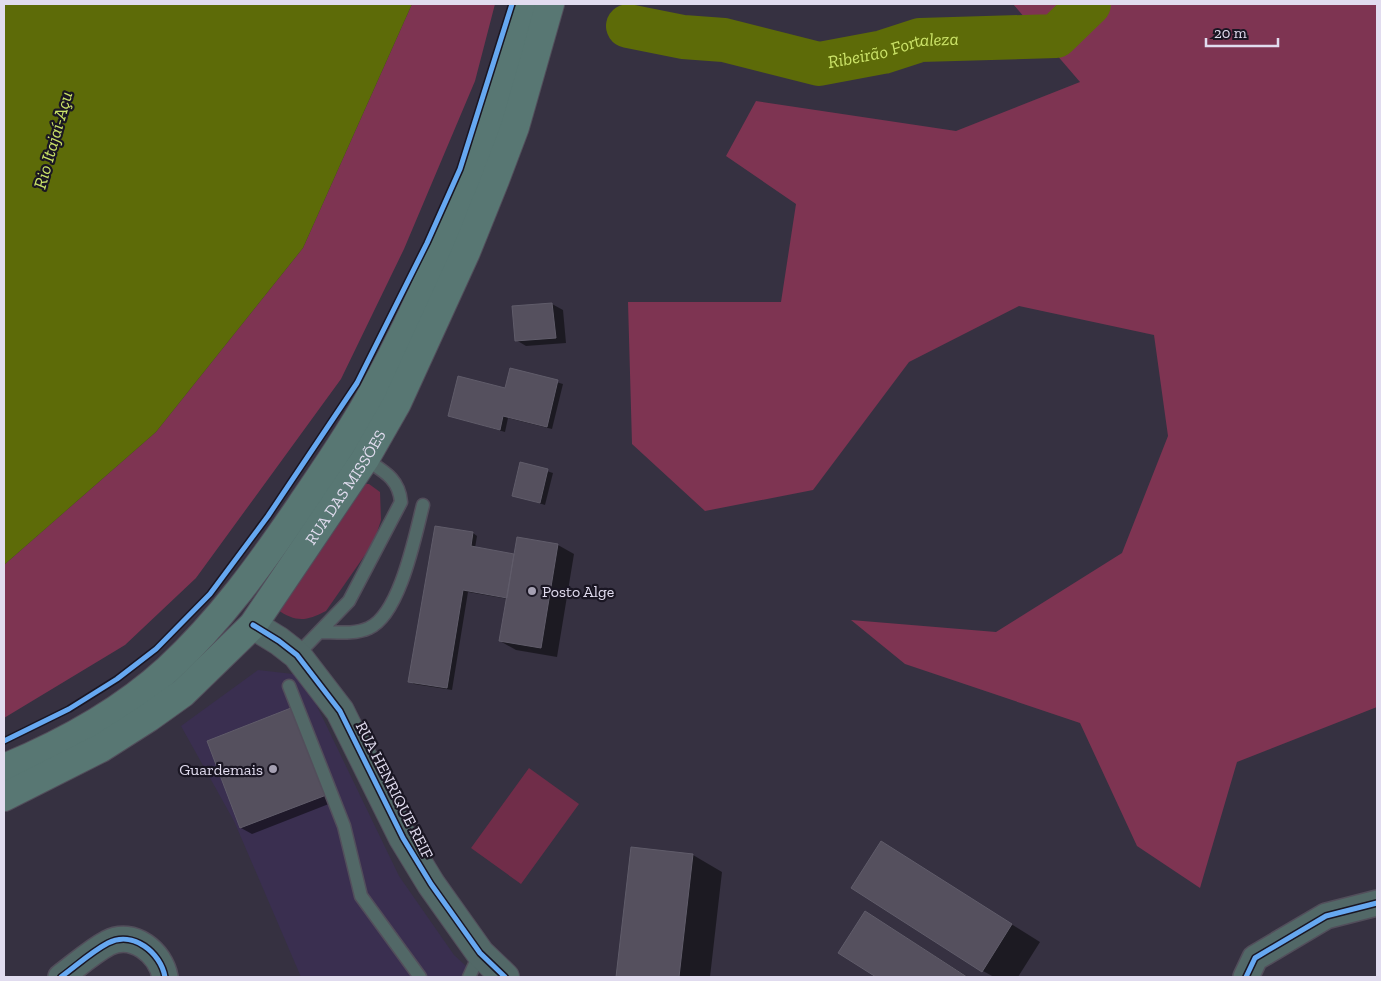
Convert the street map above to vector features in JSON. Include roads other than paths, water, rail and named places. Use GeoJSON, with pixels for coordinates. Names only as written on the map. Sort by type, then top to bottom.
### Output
{"type":"FeatureCollection","features":[{"type":"Feature","properties":{"kind":"main road"},"geometry":{"type":"LineString","coordinates":[[525,54],[528,4]]}},
{"type":"Feature","properties":{"kind":"main road"},"geometry":{"type":"LineString","coordinates":[[525,54],[550,4]]}},
{"type":"Feature","properties":{"kind":"main road","name":"RUA DAS MISSÕES"},"geometry":{"type":"LineString","coordinates":[[4,768],[81,731],[132,699],[168,669],[229,606],[342,444],[374,392],[442,250],[491,124],[525,54]]}},
{"type":"Feature","properties":{"kind":"main road","name":"RUA DAS MISSÕES"},"geometry":{"type":"LineString","coordinates":[[4,797],[101,748],[148,718],[183,693],[253,625],[365,459],[397,403],[466,252],[514,128],[525,54]]}},
{"type":"Feature","properties":{"kind":"main road"},"geometry":{"type":"LineString","coordinates":[[342,444],[365,459]]}},
{"type":"Feature","properties":{"kind":"main road"},"geometry":{"type":"LineString","coordinates":[[229,606],[253,625]]}},
{"type":"Feature","properties":{"kind":"street","name":"RUA HENRIQUE REIF"},"geometry":{"type":"LineString","coordinates":[[253,625],[280,640],[297,655],[340,710],[403,838],[431,884],[474,965],[505,977]]}},
{"type":"Feature","properties":{"kind":"street"},"geometry":{"type":"LineString","coordinates":[[1246,977],[1255,958],[1326,916],[1377,903]]}},
{"type":"Feature","properties":{"kind":"street"},"geometry":{"type":"LineString","coordinates":[[61,977],[109,942],[126,941],[146,946],[159,960],[165,977]]}},
{"type":"Feature","properties":{"kind":"lane"},"geometry":{"type":"LineString","coordinates":[[297,655],[349,601],[401,502],[401,492],[394,478],[365,459]]}},
{"type":"Feature","properties":{"kind":"lane"},"geometry":{"type":"LineString","coordinates":[[319,632],[346,633],[369,628],[382,617],[402,583],[423,505]]}},
{"type":"Feature","properties":{"kind":"lane"},"geometry":{"type":"LineString","coordinates":[[289,686],[344,826],[361,896],[420,977]]}},
{"type":"Feature","properties":{"kind":"water","name":"Rio Itajaí-Açu"},"geometry":{"type":"Polygon","coordinates":[[[4,4],[412,4],[303,248],[156,432],[4,565],[4,4]]]}},
{"type":"Feature","properties":{"kind":"waterway","name":"Ribeirão Fortaleza"},"geometry":{"type":"LineString","coordinates":[[628,26],[683,37],[724,40],[819,64],[883,52],[920,40],[1056,36],[1089,4]]}},
{"type":"Feature","properties":{"kind":"place","name":"Posto Alge"},"geometry":{"type":"Point","coordinates":[532,591]}},
{"type":"Feature","properties":{"kind":"place","name":"Guardemais"},"geometry":{"type":"Point","coordinates":[273,769]}}]}
